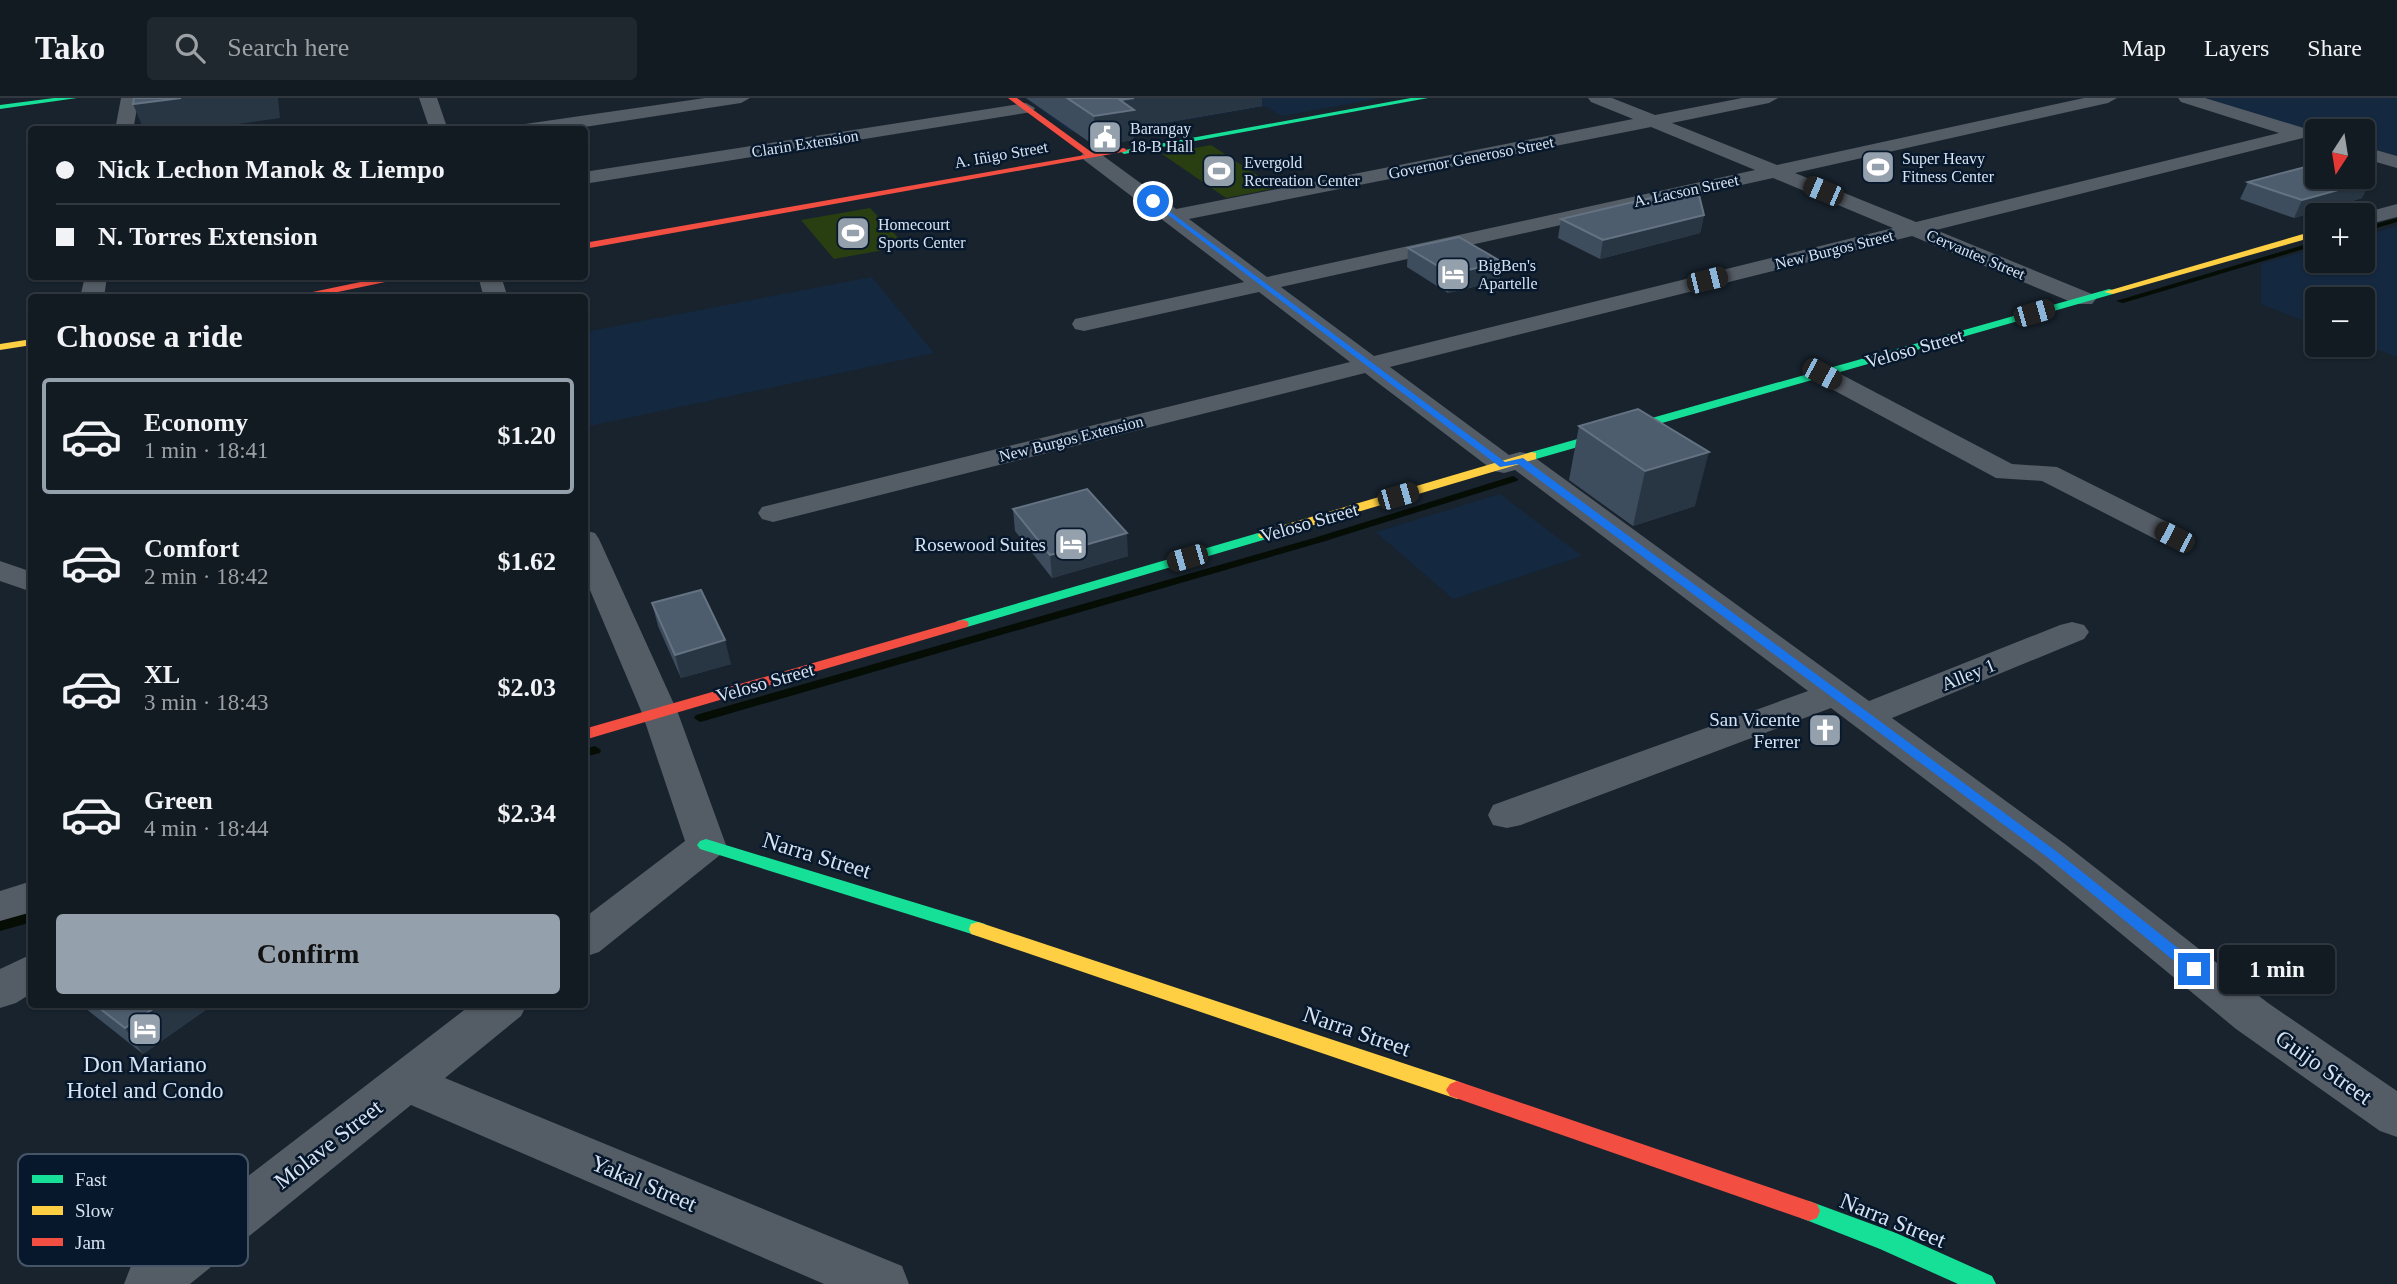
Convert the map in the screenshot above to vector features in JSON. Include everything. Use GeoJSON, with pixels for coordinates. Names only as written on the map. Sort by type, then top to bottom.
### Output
{"type":"FeatureCollection","features":[{"type":"Feature","properties":{"kind":"street"},"geometry":{"type":"LineString","coordinates":[[0,107],[73,98]]}},
{"type":"Feature","properties":{"kind":"street"},"geometry":{"type":"LineString","coordinates":[[125,126],[130,98]]}},
{"type":"Feature","properties":{"kind":"street"},"geometry":{"type":"LineString","coordinates":[[428,98],[438,126]]}},
{"type":"Feature","properties":{"kind":"street"},"geometry":{"type":"LineString","coordinates":[[552,126],[741,98]]}},
{"type":"Feature","properties":{"kind":"street","name":"A. Iñigo Street"},"geometry":{"type":"LineString","coordinates":[[588,245],[1424,98]]}},
{"type":"Feature","properties":{"kind":"street","name":"Cervantes Street"},"geometry":{"type":"LineString","coordinates":[[1597,98],[2084,299]]}},
{"type":"Feature","properties":{"kind":"street","name":"Governor Generoso Street"},"geometry":{"type":"LineString","coordinates":[[1174,216],[1769,98]]}},
{"type":"Feature","properties":{"kind":"street","name":"A. Lacson Street"},"geometry":{"type":"LineString","coordinates":[[1084,324],[2108,98]]}},
{"type":"Feature","properties":{"kind":"street"},"geometry":{"type":"LineString","coordinates":[[2186,98],[2305,135]]}},
{"type":"Feature","properties":{"kind":"street"},"geometry":{"type":"LineString","coordinates":[[1019,103],[1091,156]]}},
{"type":"Feature","properties":{"kind":"street","name":"Clarin Extension"},"geometry":{"type":"LineString","coordinates":[[588,177],[1019,103]]}},
{"type":"Feature","properties":{"kind":"street","name":"New Burgos Street"},"geometry":{"type":"LineString","coordinates":[[1368,363],[2305,137]]}},
{"type":"Feature","properties":{"kind":"street","name":"Guijo Street"},"geometry":{"type":"LineString","coordinates":[[1091,156],[1368,363],[1835,694],[2051,854],[2252,1016],[2397,1117]]}},
{"type":"Feature","properties":{"kind":"street"},"geometry":{"type":"LineString","coordinates":[[2375,156],[2397,162]]}},
{"type":"Feature","properties":{"kind":"street"},"geometry":{"type":"LineString","coordinates":[[2375,216],[2397,210]]}},
{"type":"Feature","properties":{"kind":"street","name":"Veloso Street"},"geometry":{"type":"LineString","coordinates":[[588,734],[1512,463],[2305,236]]}},
{"type":"Feature","properties":{"kind":"street"},"geometry":{"type":"LineString","coordinates":[[311,294],[387,280]]}},
{"type":"Feature","properties":{"kind":"street"},"geometry":{"type":"LineString","coordinates":[[0,347],[28,343]]}},
{"type":"Feature","properties":{"kind":"street","name":"New Burgos Extension"},"geometry":{"type":"LineString","coordinates":[[774,513],[1368,363]]}},
{"type":"Feature","properties":{"kind":"street"},"geometry":{"type":"LineString","coordinates":[[1822,374],[2007,472],[2047,473],[2174,537]]}},
{"type":"Feature","properties":{"kind":"street"},"geometry":{"type":"LineString","coordinates":[[588,548],[660,713],[706,845],[588,938]]}},
{"type":"Feature","properties":{"kind":"street"},"geometry":{"type":"LineString","coordinates":[[0,570],[28,581]]}},
{"type":"Feature","properties":{"kind":"street","name":"Alley 1"},"geometry":{"type":"LineString","coordinates":[[1863,716],[2072,632]]}},
{"type":"Feature","properties":{"kind":"street"},"geometry":{"type":"LineString","coordinates":[[1507,815],[1835,694]]}},
{"type":"Feature","properties":{"kind":"street","name":"Narra Street"},"geometry":{"type":"LineString","coordinates":[[706,845],[1023,943],[1751,1189],[1888,1241],[1984,1284]]}},
{"type":"Feature","properties":{"kind":"street"},"geometry":{"type":"LineString","coordinates":[[0,906],[28,897]]}},
{"type":"Feature","properties":{"kind":"street"},"geometry":{"type":"LineString","coordinates":[[0,990],[28,973]]}},
{"type":"Feature","properties":{"kind":"street","name":"Molave Street"},"geometry":{"type":"LineString","coordinates":[[248,1207],[500,1008]]}},
{"type":"Feature","properties":{"kind":"street","name":"Yakal Street"},"geometry":{"type":"LineString","coordinates":[[406,1082],[883,1284]]}},
{"type":"Feature","properties":{"kind":"street","name":"Molave Street"},"geometry":{"type":"LineString","coordinates":[[150,1284],[173,1266]]}},
{"type":"Feature","properties":{"kind":"shaded area"},"geometry":{"type":"Polygon","coordinates":[[[1025,98],[1381,98],[1282,116],[1265,106],[1130,130],[1114,125],[1070,132],[1025,98]]]}},
{"type":"Feature","properties":{"kind":"shaded area"},"geometry":{"type":"Polygon","coordinates":[[[2200,98],[2397,98],[2397,156],[2375,150],[2375,119],[2305,119],[2305,129],[2200,98]]]}},
{"type":"Feature","properties":{"kind":"shaded area"},"geometry":{"type":"Polygon","coordinates":[[[2397,226],[2397,357],[2375,349],[2375,287],[2305,287],[2305,321],[2261,304],[2261,264],[2305,251],[2305,273],[2375,273],[2375,232],[2397,226]]]}},
{"type":"Feature","properties":{"kind":"shaded area"},"geometry":{"type":"Polygon","coordinates":[[[872,277],[934,353],[588,426],[588,331],[872,277]]]}},
{"type":"Feature","properties":{"kind":"shaded area"},"geometry":{"type":"Polygon","coordinates":[[[1500,494],[1582,556],[1453,599],[1376,532],[1500,494]]]}},
{"type":"Feature","properties":{"kind":"green space","name":"Evergold Recreation Center"},"geometry":{"type":"Polygon","coordinates":[[[1211,145],[1277,188],[1226,198],[1162,154],[1211,145]]]}},
{"type":"Feature","properties":{"kind":"green space","name":"Homecourt Sports Center"},"geometry":{"type":"Polygon","coordinates":[[[870,208],[906,246],[834,259],[801,220],[870,208]]]}},
{"type":"Feature","properties":{"kind":"building"},"geometry":{"type":"Polygon","coordinates":[[[134,98],[181,98],[133,104],[134,98]]]}},
{"type":"Feature","properties":{"kind":"building"},"geometry":{"type":"Polygon","coordinates":[[[1067,98],[1134,98],[1120,100],[1134,110],[1094,116],[1067,98]]]}},
{"type":"Feature","properties":{"kind":"building"},"geometry":{"type":"Polygon","coordinates":[[[2305,167],[2305,189],[2342,189],[2302,200],[2248,182],[2305,167]]]}},
{"type":"Feature","properties":{"kind":"building"},"geometry":{"type":"Polygon","coordinates":[[[1697,187],[1704,215],[1603,240],[1561,219],[1697,187]]]}},
{"type":"Feature","properties":{"kind":"building"},"geometry":{"type":"Polygon","coordinates":[[[1459,237],[1502,262],[1451,274],[1408,248],[1459,237]]]}},
{"type":"Feature","properties":{"kind":"building"},"geometry":{"type":"Polygon","coordinates":[[[1638,409],[1709,452],[1645,471],[1579,426],[1638,409]]]}},
{"type":"Feature","properties":{"kind":"building"},"geometry":{"type":"Polygon","coordinates":[[[1087,489],[1127,533],[1050,555],[1013,509],[1087,489]]]}},
{"type":"Feature","properties":{"kind":"building"},"geometry":{"type":"Polygon","coordinates":[[[701,590],[725,640],[675,655],[652,603],[701,590]]]}},
{"type":"Feature","properties":{"kind":"building"},"geometry":{"type":"Polygon","coordinates":[[[99,1008],[154,1008],[125,1028],[99,1008]]]}},
{"type":"Feature","properties":{"kind":"waterway"},"geometry":{"type":"LineString","coordinates":[[2375,226],[2397,220]]}},
{"type":"Feature","properties":{"kind":"waterway"},"geometry":{"type":"LineString","coordinates":[[2120,301],[2305,247]]}},
{"type":"Feature","properties":{"kind":"waterway"},"geometry":{"type":"LineString","coordinates":[[700,718],[1318,540],[1513,479]]}},
{"type":"Feature","properties":{"kind":"waterway"},"geometry":{"type":"LineString","coordinates":[[588,752],[595,750]]}},
{"type":"Feature","properties":{"kind":"waterway"},"geometry":{"type":"LineString","coordinates":[[0,925],[28,917]]}},
{"type":"Feature","properties":{"kind":"traffic: fast"},"geometry":{"type":"LineString","coordinates":[[0,107],[73,98]]}},
{"type":"Feature","properties":{"kind":"traffic: fast"},"geometry":{"type":"LineString","coordinates":[[1124,151],[1424,98]]}},
{"type":"Feature","properties":{"kind":"traffic: fast"},"geometry":{"type":"LineString","coordinates":[[1532,456],[2109,292]]}},
{"type":"Feature","properties":{"kind":"traffic: fast"},"geometry":{"type":"LineString","coordinates":[[962,624],[1265,535]]}},
{"type":"Feature","properties":{"kind":"traffic: fast"},"geometry":{"type":"LineString","coordinates":[[706,845],[978,929]]}},
{"type":"Feature","properties":{"kind":"traffic: fast"},"geometry":{"type":"LineString","coordinates":[[1809,1211],[1888,1241],[1984,1284]]}},
{"type":"Feature","properties":{"kind":"traffic: slow"},"geometry":{"type":"LineString","coordinates":[[2109,292],[2305,236]]}},
{"type":"Feature","properties":{"kind":"traffic: slow"},"geometry":{"type":"LineString","coordinates":[[0,347],[28,343]]}},
{"type":"Feature","properties":{"kind":"traffic: slow"},"geometry":{"type":"LineString","coordinates":[[1265,535],[1532,456]]}},
{"type":"Feature","properties":{"kind":"traffic: slow"},"geometry":{"type":"LineString","coordinates":[[978,929],[1457,1090]]}},
{"type":"Feature","properties":{"kind":"traffic: jam"},"geometry":{"type":"LineString","coordinates":[[1012,98],[1091,156]]}},
{"type":"Feature","properties":{"kind":"traffic: jam"},"geometry":{"type":"LineString","coordinates":[[588,245],[1124,151]]}},
{"type":"Feature","properties":{"kind":"traffic: jam"},"geometry":{"type":"LineString","coordinates":[[311,294],[387,280]]}},
{"type":"Feature","properties":{"kind":"traffic: jam"},"geometry":{"type":"LineString","coordinates":[[588,734],[962,624]]}},
{"type":"Feature","properties":{"kind":"traffic: jam"},"geometry":{"type":"LineString","coordinates":[[1457,1090],[1809,1211]]}},
{"type":"Feature","properties":{"kind":"place","name":"Barangay 18-B Hall"},"geometry":{"type":"Point","coordinates":[1105,137]}},
{"type":"Feature","properties":{"kind":"place","name":"Super Heavy Fitness Center"},"geometry":{"type":"Point","coordinates":[1878,167]}},
{"type":"Feature","properties":{"kind":"place","name":"Evergold Recreation Center"},"geometry":{"type":"Point","coordinates":[1219,171]}},
{"type":"Feature","properties":{"kind":"place","name":"Homecourt Sports Center"},"geometry":{"type":"Point","coordinates":[853,233]}},
{"type":"Feature","properties":{"kind":"place","name":"BigBen's Apartelle"},"geometry":{"type":"Point","coordinates":[1453,274]}},
{"type":"Feature","properties":{"kind":"place","name":"Rosewood Suites"},"geometry":{"type":"Point","coordinates":[1071,544]}},
{"type":"Feature","properties":{"kind":"place","name":"San Vicente Ferrer"},"geometry":{"type":"Point","coordinates":[1825,730]}},
{"type":"Feature","properties":{"kind":"place","name":"Don Mariano Hotel and Condo"},"geometry":{"type":"Point","coordinates":[145,1029]}},
{"type":"Feature","properties":{"kind":"route"},"geometry":{"type":"LineString","coordinates":[[1153,201],[1504,465],[1520,460],[2051,854],[2194,969]]}}]}
